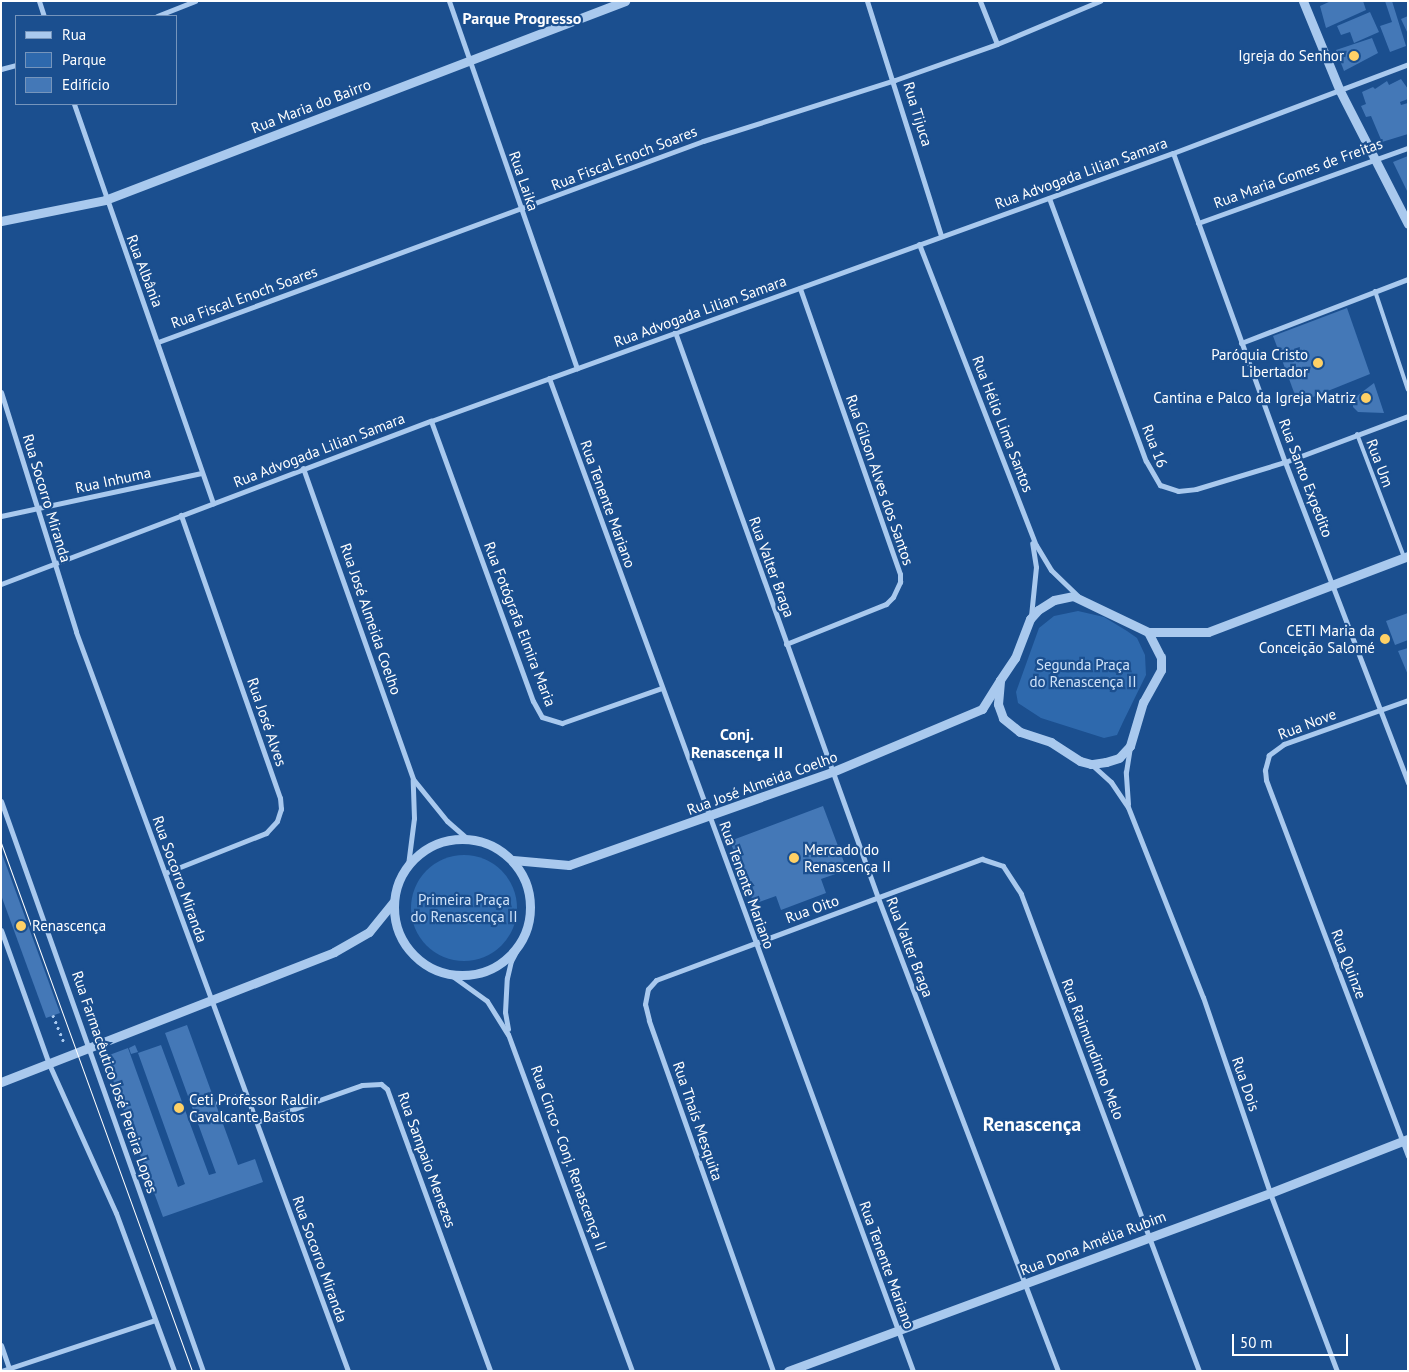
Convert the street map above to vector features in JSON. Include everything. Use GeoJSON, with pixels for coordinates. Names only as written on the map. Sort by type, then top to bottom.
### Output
{"type":"FeatureCollection","features":[{"type":"Feature","properties":{"kind":"street"},"geometry":{"type":"LineString","coordinates":[[39,1],[44,15]]}},
{"type":"Feature","properties":{"kind":"street"},"geometry":{"type":"LineString","coordinates":[[160,15],[195,1]]}},
{"type":"Feature","properties":{"kind":"street","name":"Rua Laika"},"geometry":{"type":"LineString","coordinates":[[449,1],[577,368]]}},
{"type":"Feature","properties":{"kind":"street","name":"Rua Maria do Bairro"},"geometry":{"type":"LineString","coordinates":[[1,221],[105,200],[625,1]]}},
{"type":"Feature","properties":{"kind":"street","name":"Rua Tijuca"},"geometry":{"type":"LineString","coordinates":[[867,1],[894,80],[941,236]]}},
{"type":"Feature","properties":{"kind":"street"},"geometry":{"type":"LineString","coordinates":[[980,1],[997,44]]}},
{"type":"Feature","properties":{"kind":"street","name":"Rua Fiscal Enoch Soares"},"geometry":{"type":"LineString","coordinates":[[158,342],[521,210],[703,141],[894,80],[997,44],[1088,4],[1100,1]]}},
{"type":"Feature","properties":{"kind":"street"},"geometry":{"type":"LineString","coordinates":[[1303,1],[1340,91],[1373,159],[1408,224]]}},
{"type":"Feature","properties":{"kind":"street","name":"Rua Advogada Lilian Samara"},"geometry":{"type":"LineString","coordinates":[[1,584],[303,468],[1173,153],[1408,64]]}},
{"type":"Feature","properties":{"kind":"street"},"geometry":{"type":"LineString","coordinates":[[1,69],[15,65]]}},
{"type":"Feature","properties":{"kind":"street","name":"Rua Albânia"},"geometry":{"type":"LineString","coordinates":[[74,105],[105,200],[158,342],[213,503]]}},
{"type":"Feature","properties":{"kind":"street","name":"Rua Maria Gomes de Freitas"},"geometry":{"type":"LineString","coordinates":[[1198,223],[1408,148]]}},
{"type":"Feature","properties":{"kind":"street","name":"Rua Santo Expedito"},"geometry":{"type":"LineString","coordinates":[[1173,153],[1285,462],[1333,582],[1408,783]]}},
{"type":"Feature","properties":{"kind":"street","name":"Rua 16"},"geometry":{"type":"LineString","coordinates":[[1049,198],[1146,461],[1160,485],[1171,491],[1188,490],[1285,462],[1408,416]]}},
{"type":"Feature","properties":{"kind":"street","name":"Rua Hélio Lima Santos"},"geometry":{"type":"LineString","coordinates":[[920,244],[1026,521],[1051,570],[1084,600]]}},
{"type":"Feature","properties":{"kind":"street"},"geometry":{"type":"LineString","coordinates":[[1241,343],[1408,279]]}},
{"type":"Feature","properties":{"kind":"street","name":"Rua Gilson Alves dos Santos"},"geometry":{"type":"LineString","coordinates":[[786,644],[886,604],[894,598],[900,582],[897,564],[800,288]]}},
{"type":"Feature","properties":{"kind":"street","name":"Rua Valter Braga"},"geometry":{"type":"LineString","coordinates":[[675,332],[878,898],[1058,1371]]}},
{"type":"Feature","properties":{"kind":"street","name":"Rua Tenente Mariano"},"geometry":{"type":"LineString","coordinates":[[549,378],[913,1371]]}},
{"type":"Feature","properties":{"kind":"street","name":"Rua Socorro Miranda"},"geometry":{"type":"LineString","coordinates":[[1,392],[38,509],[53,565],[210,1001],[246,1092],[348,1371]]}},
{"type":"Feature","properties":{"kind":"street","name":"Rua Fotógrafa Elmira Maria"},"geometry":{"type":"LineString","coordinates":[[431,421],[533,701],[542,717],[557,723],[572,720],[662,688]]}},
{"type":"Feature","properties":{"kind":"street","name":"Rua José Almeida Coelho"},"geometry":{"type":"LineString","coordinates":[[303,468],[413,779]]}},
{"type":"Feature","properties":{"kind":"street","name":"Rua Inhuma"},"geometry":{"type":"LineString","coordinates":[[1,516],[202,473]]}},
{"type":"Feature","properties":{"kind":"street","name":"Rua José Alves"},"geometry":{"type":"LineString","coordinates":[[165,872],[266,833],[277,821],[280,809],[280,798],[181,515]]}},
{"type":"Feature","properties":{"kind":"street"},"geometry":{"type":"LineString","coordinates":[[1026,521],[1036,567],[1030,619],[1017,653],[1000,680],[998,704],[1003,718],[1020,732],[1051,742],[1080,761],[1091,764],[1111,782],[1128,806]]}},
{"type":"Feature","properties":{"kind":"street"},"geometry":{"type":"LineString","coordinates":[[1030,619],[1038,610],[1054,600],[1073,596],[1148,632],[1208,632],[1333,582],[1406,556]]}},
{"type":"Feature","properties":{"kind":"street"},"geometry":{"type":"LineString","coordinates":[[1128,806],[1126,772],[1130,746],[1143,702],[1161,670],[1160,657],[1148,632]]}},
{"type":"Feature","properties":{"kind":"street","name":"Rua José Almeida Coelho"},"geometry":{"type":"LineString","coordinates":[[513,860],[570,865],[832,772],[982,709],[1000,680]]}},
{"type":"Feature","properties":{"kind":"street","name":"Rua Nove"},"geometry":{"type":"LineString","coordinates":[[1266,780],[1266,760],[1278,748],[1408,700]]}},
{"type":"Feature","properties":{"kind":"street"},"geometry":{"type":"LineString","coordinates":[[1091,764],[1119,758],[1130,746]]}},
{"type":"Feature","properties":{"kind":"street"},"geometry":{"type":"LineString","coordinates":[[413,779],[447,821],[468,839]]}},
{"type":"Feature","properties":{"kind":"street"},"geometry":{"type":"LineString","coordinates":[[408,865],[414,818],[413,779]]}},
{"type":"Feature","properties":{"kind":"street","name":"Rua Quinze"},"geometry":{"type":"LineString","coordinates":[[1266,780],[1405,1140],[1408,1156]]}},
{"type":"Feature","properties":{"kind":"street","name":"Rua Farmacêutico José Pereira Lopes"},"geometry":{"type":"LineString","coordinates":[[1,801],[203,1371]]}},
{"type":"Feature","properties":{"kind":"street","name":"Rua Dois"},"geometry":{"type":"LineString","coordinates":[[1128,806],[1202,997],[1270,1193],[1337,1371]]}},
{"type":"Feature","properties":{"kind":"street"},"geometry":{"type":"LineString","coordinates":[[508,1034],[505,1012],[507,978],[511,961],[523,938],[531,902],[526,884],[513,860],[487,844],[468,839],[438,843],[424,850],[408,865],[398,880],[393,902],[396,928],[404,945],[417,959],[451,975],[473,975],[494,968],[511,955],[523,938]]}},
{"type":"Feature","properties":{"kind":"street","name":"Rua Raimundinho Melo"},"geometry":{"type":"LineString","coordinates":[[878,898],[982,859],[995,860],[1009,871],[1089,1069],[1199,1371]]}},
{"type":"Feature","properties":{"kind":"street","name":"Rua Oito"},"geometry":{"type":"LineString","coordinates":[[755,943],[878,898]]}},
{"type":"Feature","properties":{"kind":"street"},"geometry":{"type":"LineString","coordinates":[[1,1082],[334,952],[369,932],[393,902]]}},
{"type":"Feature","properties":{"kind":"street"},"geometry":{"type":"LineString","coordinates":[[1,930],[49,1064],[116,1213],[174,1371]]}},
{"type":"Feature","properties":{"kind":"street","name":"Rua Thaís Mesquita"},"geometry":{"type":"LineString","coordinates":[[755,943],[656,980],[648,989],[645,1004],[773,1371]]}},
{"type":"Feature","properties":{"kind":"street","name":"Rua Cinco - Conj. Renascença II"},"geometry":{"type":"LineString","coordinates":[[451,975],[487,1002],[508,1034],[632,1371]]}},
{"type":"Feature","properties":{"kind":"street","name":"Rua Sampaio Menezes"},"geometry":{"type":"LineString","coordinates":[[257,1122],[362,1085],[381,1084],[387,1088],[490,1371]]}},
{"type":"Feature","properties":{"kind":"street","name":"Rua Dona Amélia Rubim"},"geometry":{"type":"LineString","coordinates":[[788,1371],[898,1332],[1149,1236],[1270,1193],[1405,1140]]}},
{"type":"Feature","properties":{"kind":"street"},"geometry":{"type":"LineString","coordinates":[[1,1371],[155,1320]]}},
{"type":"Feature","properties":{"kind":"street"},"geometry":{"type":"LineString","coordinates":[[1,1346],[10,1369]]}},
{"type":"Feature","properties":{"kind":"lane"},"geometry":{"type":"LineString","coordinates":[[1375,291],[1408,390]]}},
{"type":"Feature","properties":{"kind":"lane","name":"Rua Um"},"geometry":{"type":"LineString","coordinates":[[1357,434],[1406,556]]}},
{"type":"Feature","properties":{"kind":"path"},"geometry":{"type":"LineString","coordinates":[[53,1015],[73,1055]]}},
{"type":"Feature","properties":{"kind":"path"},"geometry":{"type":"LineString","coordinates":[[216,1103],[246,1092]]}},
{"type":"Feature","properties":{"kind":"green space","name":"Segunda Praça do Renascença II"},"geometry":{"type":"Polygon","coordinates":[[[1078,611],[1104,617],[1127,631],[1137,638],[1145,655],[1146,675],[1117,735],[1104,738],[1041,718],[1018,703],[1016,692],[1039,628],[1054,616],[1078,611]]]}},
{"type":"Feature","properties":{"kind":"green space","name":"Primeira Praça do Renascença II"},"geometry":{"type":"Polygon","coordinates":[[[464,855],[484,859],[502,870],[513,888],[517,908],[513,928],[502,946],[484,957],[464,961],[444,957],[426,946],[415,928],[411,908],[415,888],[426,870],[444,859],[464,855]]]}},
{"type":"Feature","properties":{"kind":"building"},"geometry":{"type":"Polygon","coordinates":[[[1331,1],[1363,1],[1366,10],[1326,28],[1320,6],[1331,1]]]}},
{"type":"Feature","properties":{"kind":"building"},"geometry":{"type":"Polygon","coordinates":[[[1385,1],[1392,1],[1406,46],[1390,52],[1380,26],[1392,22],[1385,1]]]}},
{"type":"Feature","properties":{"kind":"building"},"geometry":{"type":"Polygon","coordinates":[[[1370,12],[1379,32],[1354,43],[1350,32],[1341,35],[1337,26],[1370,12]]]}},
{"type":"Feature","properties":{"kind":"building"},"geometry":{"type":"Polygon","coordinates":[[[1408,16],[1408,34],[1401,19],[1408,16]]]}},
{"type":"Feature","properties":{"kind":"building","name":"Igreja do Senhor"},"geometry":{"type":"Polygon","coordinates":[[[1372,38],[1378,53],[1344,71],[1336,50],[1372,38]]]}},
{"type":"Feature","properties":{"kind":"building"},"geometry":{"type":"Polygon","coordinates":[[[1401,79],[1408,89],[1408,99],[1400,102],[1401,105],[1408,103],[1408,134],[1382,142],[1371,116],[1366,117],[1361,106],[1366,104],[1362,92],[1373,87],[1375,89],[1387,81],[1389,85],[1401,79]]]}},
{"type":"Feature","properties":{"kind":"building"},"geometry":{"type":"Polygon","coordinates":[[[1408,156],[1408,193],[1393,162],[1408,156]]]}},
{"type":"Feature","properties":{"kind":"building"},"geometry":{"type":"Polygon","coordinates":[[[1347,308],[1370,374],[1298,403],[1273,336],[1347,308]]]}},
{"type":"Feature","properties":{"kind":"building","name":"Cantina e Palco da Igreja Matriz"},"geometry":{"type":"Polygon","coordinates":[[[1374,383],[1384,413],[1358,412],[1353,407],[1353,399],[1374,383]]]}},
{"type":"Feature","properties":{"kind":"building"},"geometry":{"type":"Polygon","coordinates":[[[1408,613],[1408,640],[1395,645],[1386,621],[1408,613]]]}},
{"type":"Feature","properties":{"kind":"building"},"geometry":{"type":"Polygon","coordinates":[[[1408,648],[1408,675],[1398,651],[1408,648]]]}},
{"type":"Feature","properties":{"kind":"building","name":"Mercado do Renascença II"},"geometry":{"type":"Polygon","coordinates":[[[823,806],[847,870],[821,879],[826,893],[781,910],[776,896],[754,904],[730,841],[823,806]]]}},
{"type":"Feature","properties":{"kind":"building"},"geometry":{"type":"Polygon","coordinates":[[[1,851],[60,1013],[46,1018],[1,895],[1,851]]]}},
{"type":"Feature","properties":{"kind":"building","name":"Ceti Professor Raldir Cavalcante Bastos"},"geometry":{"type":"Polygon","coordinates":[[[187,1025],[238,1165],[255,1159],[263,1182],[163,1217],[104,1057],[128,1048],[178,1187],[185,1184],[138,1053],[161,1045],[209,1175],[216,1173],[165,1033],[187,1025]]]}},
{"type":"Feature","properties":{"kind":"building"},"geometry":{"type":"Polygon","coordinates":[[[135,1045],[138,1052],[131,1054],[129,1048],[135,1045]]]}},
{"type":"Feature","properties":{"kind":"tram line"},"geometry":{"type":"LineString","coordinates":[[1,843],[192,1371]]}},
{"type":"Feature","properties":{"kind":"place","name":"Igreja do Senhor"},"geometry":{"type":"Point","coordinates":[1354,56]}},
{"type":"Feature","properties":{"kind":"place","name":"Paróquia Cristo Libertador"},"geometry":{"type":"Point","coordinates":[1318,363]}},
{"type":"Feature","properties":{"kind":"place","name":"Cantina e Palco da Igreja Matriz"},"geometry":{"type":"Point","coordinates":[1366,398]}},
{"type":"Feature","properties":{"kind":"place","name":"CETI Maria da Conceição Salomé"},"geometry":{"type":"Point","coordinates":[1385,639]}},
{"type":"Feature","properties":{"kind":"place","name":"Mercado do Renascença II"},"geometry":{"type":"Point","coordinates":[794,858]}},
{"type":"Feature","properties":{"kind":"place","name":"Renascença"},"geometry":{"type":"Point","coordinates":[21,926]}},
{"type":"Feature","properties":{"kind":"place","name":"Ceti Professor Raldir Cavalcante Bastos"},"geometry":{"type":"Point","coordinates":[179,1108]}},
{"type":"Feature","properties":{"kind":"district","name":"Parque Progresso"},"geometry":{"type":"Point","coordinates":[522,18]}},
{"type":"Feature","properties":{"kind":"district","name":"Conj. Renascença II"},"geometry":{"type":"Point","coordinates":[737,743]}},
{"type":"Feature","properties":{"kind":"district","name":"Renascença"},"geometry":{"type":"Point","coordinates":[1032,1124]}}]}
